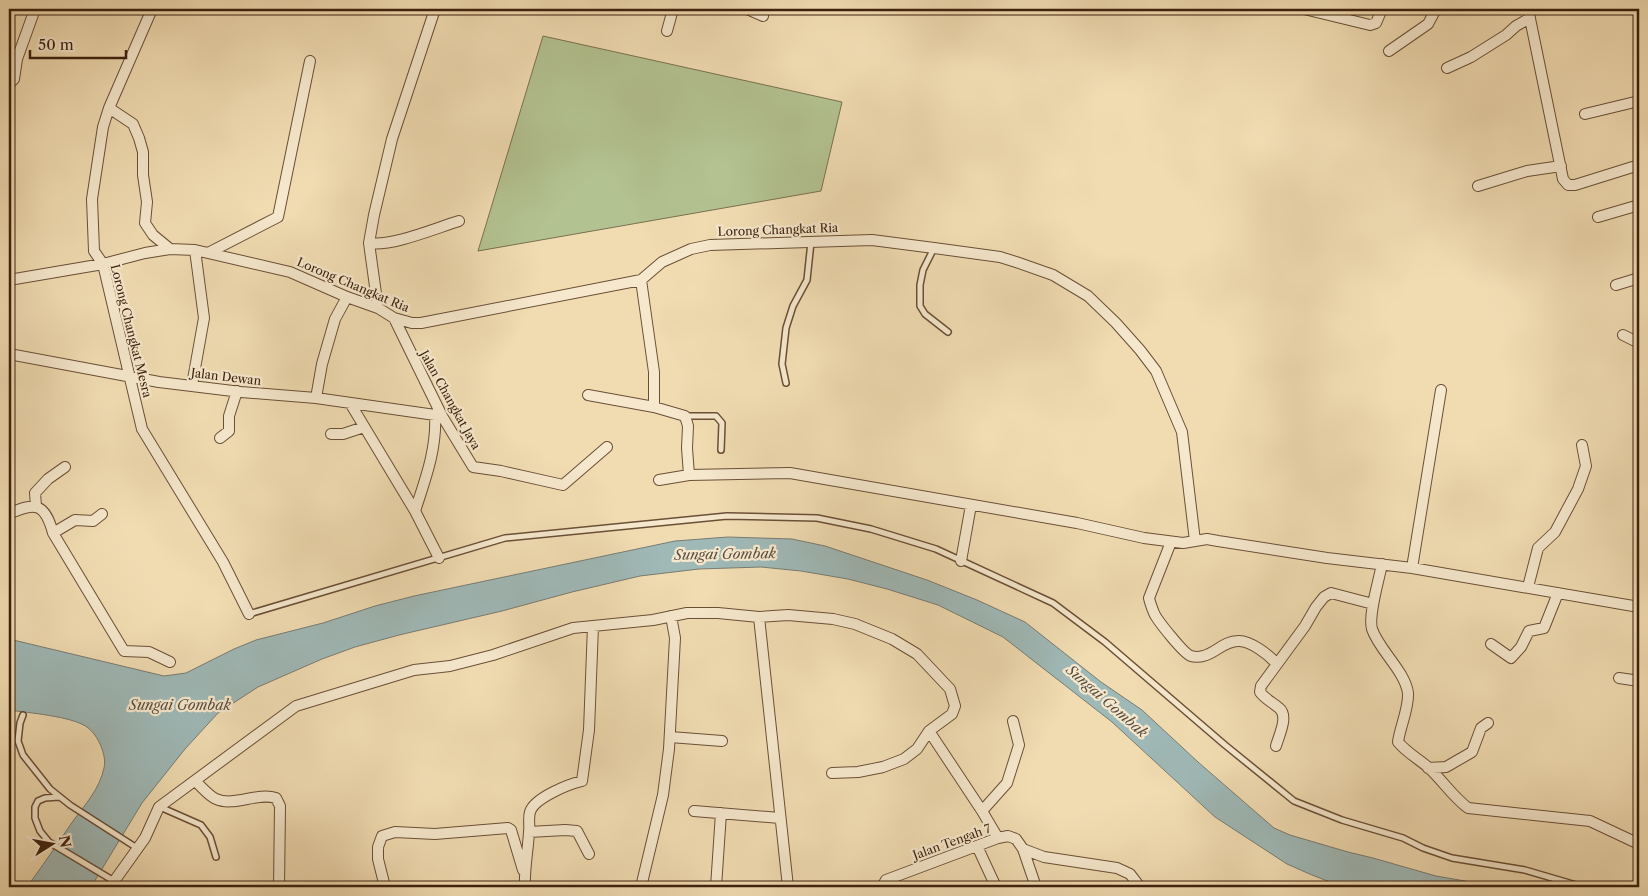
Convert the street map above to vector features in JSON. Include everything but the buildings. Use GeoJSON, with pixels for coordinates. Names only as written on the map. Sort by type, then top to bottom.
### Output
{"type":"FeatureCollection","features":[{"type":"Feature","properties":{"kind":"street"},"geometry":{"type":"LineString","coordinates":[[9,84],[14,79],[17,59],[35,9]]}},
{"type":"Feature","properties":{"kind":"street","name":"Lorong Changkat Mesra"},"geometry":{"type":"LineString","coordinates":[[152,9],[109,108],[103,127],[92,198],[94,251],[103,264],[142,429],[223,562],[249,614]]}},
{"type":"Feature","properties":{"kind":"street"},"geometry":{"type":"LineString","coordinates":[[378,308],[369,243],[374,215],[392,139],[435,9]]}},
{"type":"Feature","properties":{"kind":"street"},"geometry":{"type":"LineString","coordinates":[[667,31],[673,9]]}},
{"type":"Feature","properties":{"kind":"street"},"geometry":{"type":"LineString","coordinates":[[747,9],[763,16]]}},
{"type":"Feature","properties":{"kind":"street"},"geometry":{"type":"LineString","coordinates":[[1304,9],[1370,25],[1376,23],[1382,9]]}},
{"type":"Feature","properties":{"kind":"street"},"geometry":{"type":"LineString","coordinates":[[1388,51],[1428,24],[1436,9]]}},
{"type":"Feature","properties":{"kind":"street"},"geometry":{"type":"LineString","coordinates":[[1447,68],[1471,58],[1506,35],[1529,14]]}},
{"type":"Feature","properties":{"kind":"street"},"geometry":{"type":"LineString","coordinates":[[1529,14],[1563,179],[1568,185],[1575,185],[1639,166]]}},
{"type":"Feature","properties":{"kind":"street"},"geometry":{"type":"LineString","coordinates":[[208,253],[278,217],[310,61]]}},
{"type":"Feature","properties":{"kind":"street"},"geometry":{"type":"LineString","coordinates":[[1585,114],[1639,101]]}},
{"type":"Feature","properties":{"kind":"street"},"geometry":{"type":"LineString","coordinates":[[109,108],[133,124],[140,138],[147,202],[144,223],[153,235],[170,249]]}},
{"type":"Feature","properties":{"kind":"street"},"geometry":{"type":"LineString","coordinates":[[1478,186],[1527,171],[1561,166]]}},
{"type":"Feature","properties":{"kind":"street"},"geometry":{"type":"LineString","coordinates":[[1598,217],[1639,205]]}},
{"type":"Feature","properties":{"kind":"street"},"geometry":{"type":"LineString","coordinates":[[369,243],[376,244],[403,238],[459,221]]}},
{"type":"Feature","properties":{"kind":"street","name":"Lorong Changkat Ria"},"geometry":{"type":"LineString","coordinates":[[9,280],[103,264],[145,253],[170,249],[195,250],[290,272],[347,297],[378,308],[394,318],[412,323],[421,323],[641,280],[662,262],[691,249],[710,245],[872,240],[1000,257],[1053,275],[1088,296],[1116,323],[1156,371],[1182,432],[1195,541]]}},
{"type":"Feature","properties":{"kind":"street"},"geometry":{"type":"LineString","coordinates":[[192,385],[204,318],[195,250]]}},
{"type":"Feature","properties":{"kind":"street"},"geometry":{"type":"LineString","coordinates":[[1616,285],[1639,278]]}},
{"type":"Feature","properties":{"kind":"street"},"geometry":{"type":"LineString","coordinates":[[641,280],[654,372],[654,407]]}},
{"type":"Feature","properties":{"kind":"street"},"geometry":{"type":"LineString","coordinates":[[316,398],[322,364],[335,319],[347,297]]}},
{"type":"Feature","properties":{"kind":"street","name":"Jalan Changkat Jaya"},"geometry":{"type":"LineString","coordinates":[[394,318],[438,416],[474,467],[563,485],[607,447]]}},
{"type":"Feature","properties":{"kind":"street"},"geometry":{"type":"LineString","coordinates":[[1623,334],[1639,342]]}},
{"type":"Feature","properties":{"kind":"street","name":"Jalan Dewan"},"geometry":{"type":"LineString","coordinates":[[9,354],[129,377],[237,391],[316,398],[438,416]]}},
{"type":"Feature","properties":{"kind":"street"},"geometry":{"type":"LineString","coordinates":[[1412,568],[1441,390]]}},
{"type":"Feature","properties":{"kind":"street"},"geometry":{"type":"LineString","coordinates":[[220,438],[229,431],[229,416],[237,391]]}},
{"type":"Feature","properties":{"kind":"street"},"geometry":{"type":"LineString","coordinates":[[588,395],[654,407],[685,416],[688,426],[689,475]]}},
{"type":"Feature","properties":{"kind":"street"},"geometry":{"type":"LineString","coordinates":[[350,403],[415,511],[439,558]]}},
{"type":"Feature","properties":{"kind":"street"},"geometry":{"type":"LineString","coordinates":[[415,511],[430,464],[438,416]]}},
{"type":"Feature","properties":{"kind":"street"},"geometry":{"type":"LineString","coordinates":[[331,434],[343,434],[364,427]]}},
{"type":"Feature","properties":{"kind":"street"},"geometry":{"type":"LineString","coordinates":[[1528,587],[1538,548],[1555,532],[1578,488],[1586,466],[1582,445]]}},
{"type":"Feature","properties":{"kind":"street"},"geometry":{"type":"LineString","coordinates":[[36,506],[35,492],[48,479],[65,467]]}},
{"type":"Feature","properties":{"kind":"street"},"geometry":{"type":"LineString","coordinates":[[658,480],[689,475],[790,473],[1077,523],[1144,538],[1183,543],[1207,539],[1327,558],[1412,568],[1639,606]]}},
{"type":"Feature","properties":{"kind":"street"},"geometry":{"type":"LineString","coordinates":[[961,561],[971,505]]}},
{"type":"Feature","properties":{"kind":"street"},"geometry":{"type":"LineString","coordinates":[[9,514],[21,508],[36,506],[44,511],[53,533],[124,651],[149,652],[170,662]]}},
{"type":"Feature","properties":{"kind":"street"},"geometry":{"type":"LineString","coordinates":[[53,533],[75,520],[93,521],[102,514]]}},
{"type":"Feature","properties":{"kind":"street"},"geometry":{"type":"LineString","coordinates":[[1171,542],[1149,598],[1154,614],[1183,650],[1190,656],[1201,657],[1213,653],[1227,642],[1240,640],[1269,656],[1277,664]]}},
{"type":"Feature","properties":{"kind":"street"},"geometry":{"type":"LineString","coordinates":[[1382,564],[1373,604],[1372,627],[1379,643],[1397,669],[1408,692],[1398,742],[1405,751],[1428,768],[1457,800],[1468,808],[1590,821],[1639,844]]}},
{"type":"Feature","properties":{"kind":"street"},"geometry":{"type":"LineString","coordinates":[[1276,746],[1284,713],[1265,699],[1260,692],[1261,686],[1324,597],[1331,593],[1373,604]]}},
{"type":"Feature","properties":{"kind":"street"},"geometry":{"type":"LineString","coordinates":[[1491,644],[1511,658],[1521,647],[1529,631],[1544,628],[1558,593]]}},
{"type":"Feature","properties":{"kind":"street"},"geometry":{"type":"LineString","coordinates":[[110,882],[138,849],[159,807],[296,706],[414,670],[450,666],[493,655],[573,628],[687,613],[718,613],[759,617],[788,615],[840,620],[855,624],[892,639],[917,654],[950,689],[955,706],[952,714],[930,732],[917,749],[904,759],[884,767],[858,772],[832,773]]}},
{"type":"Feature","properties":{"kind":"street"},"geometry":{"type":"LineString","coordinates":[[641,887],[663,795],[670,737],[675,638],[671,616]]}},
{"type":"Feature","properties":{"kind":"street"},"geometry":{"type":"LineString","coordinates":[[759,617],[788,887]]}},
{"type":"Feature","properties":{"kind":"street"},"geometry":{"type":"LineString","coordinates":[[525,887],[524,874],[530,812],[542,798],[582,781],[589,730],[593,626]]}},
{"type":"Feature","properties":{"kind":"street"},"geometry":{"type":"LineString","coordinates":[[1619,678],[1639,680]]}},
{"type":"Feature","properties":{"kind":"street"},"geometry":{"type":"LineString","coordinates":[[982,811],[1007,783],[1019,745],[1013,720]]}},
{"type":"Feature","properties":{"kind":"street"},"geometry":{"type":"LineString","coordinates":[[1428,768],[1446,767],[1472,752],[1481,728],[1488,723]]}},
{"type":"Feature","properties":{"kind":"street"},"geometry":{"type":"LineString","coordinates":[[930,732],[998,838]]}},
{"type":"Feature","properties":{"kind":"street"},"geometry":{"type":"LineString","coordinates":[[670,737],[722,741]]}},
{"type":"Feature","properties":{"kind":"street"},"geometry":{"type":"LineString","coordinates":[[195,781],[215,799],[224,801],[268,796],[276,798],[280,806],[279,887]]}},
{"type":"Feature","properties":{"kind":"street"},"geometry":{"type":"LineString","coordinates":[[694,811],[780,818]]}},
{"type":"Feature","properties":{"kind":"street"},"geometry":{"type":"LineString","coordinates":[[716,887],[721,813]]}},
{"type":"Feature","properties":{"kind":"street"},"geometry":{"type":"LineString","coordinates":[[385,887],[378,859],[378,847],[382,836],[395,832],[435,834],[508,828],[511,830],[524,874]]}},
{"type":"Feature","properties":{"kind":"street"},"geometry":{"type":"LineString","coordinates":[[529,832],[577,831],[590,854]]}},
{"type":"Feature","properties":{"kind":"street","name":"Jalan Tengah 7"},"geometry":{"type":"LineString","coordinates":[[882,887],[886,880],[998,838],[1008,836],[1016,839],[1023,849],[1044,857],[1117,868],[1130,874],[1140,887]]}},
{"type":"Feature","properties":{"kind":"street"},"geometry":{"type":"LineString","coordinates":[[977,846],[996,887]]}},
{"type":"Feature","properties":{"kind":"street"},"geometry":{"type":"LineString","coordinates":[[1023,849],[1036,887]]}},
{"type":"Feature","properties":{"kind":"lane"},"geometry":{"type":"LineString","coordinates":[[786,383],[782,364],[786,328],[793,306],[807,280],[811,242]]}},
{"type":"Feature","properties":{"kind":"lane"},"geometry":{"type":"LineString","coordinates":[[934,248],[923,270],[920,285],[920,306],[925,314],[948,332]]}},
{"type":"Feature","properties":{"kind":"lane"},"geometry":{"type":"LineString","coordinates":[[685,416],[716,416],[722,423],[721,450]]}},
{"type":"Feature","properties":{"kind":"lane"},"geometry":{"type":"LineString","coordinates":[[249,614],[505,538],[727,516],[817,518],[871,529],[936,549],[1053,603],[1105,642],[1224,745],[1294,801],[1342,820],[1403,838],[1423,848],[1452,858],[1525,870],[1583,887]]}},
{"type":"Feature","properties":{"kind":"lane"},"geometry":{"type":"LineString","coordinates":[[23,715],[18,742],[23,755],[50,789],[70,805],[138,849]]}},
{"type":"Feature","properties":{"kind":"lane"},"geometry":{"type":"LineString","coordinates":[[60,797],[38,800],[35,807],[35,818],[40,831],[49,842],[110,882]]}},
{"type":"Feature","properties":{"kind":"lane"},"geometry":{"type":"LineString","coordinates":[[159,807],[201,825],[210,837],[216,857]]}},
{"type":"Feature","properties":{"kind":"green space"},"geometry":{"type":"Polygon","coordinates":[[[543,36],[842,102],[821,191],[478,251],[543,36]]]}},
{"type":"Feature","properties":{"kind":"water","name":"Sungai Gombak"},"geometry":{"type":"Polygon","coordinates":[[[728,537],[792,539],[825,546],[927,580],[977,600],[1025,622],[1101,682],[1142,710],[1274,828],[1290,835],[1436,876],[1500,887],[1343,887],[1312,875],[1287,864],[1215,817],[1112,722],[1003,637],[938,605],[887,589],[848,579],[801,571],[761,567],[699,569],[640,576],[399,635],[355,647],[322,659],[258,687],[218,713],[185,749],[142,803],[91,887],[27,887],[92,796],[102,775],[105,763],[101,746],[95,735],[80,723],[9,710],[9,639],[164,676],[186,673],[256,640],[323,623],[375,606],[414,596],[675,541],[728,537]]]}}]}
